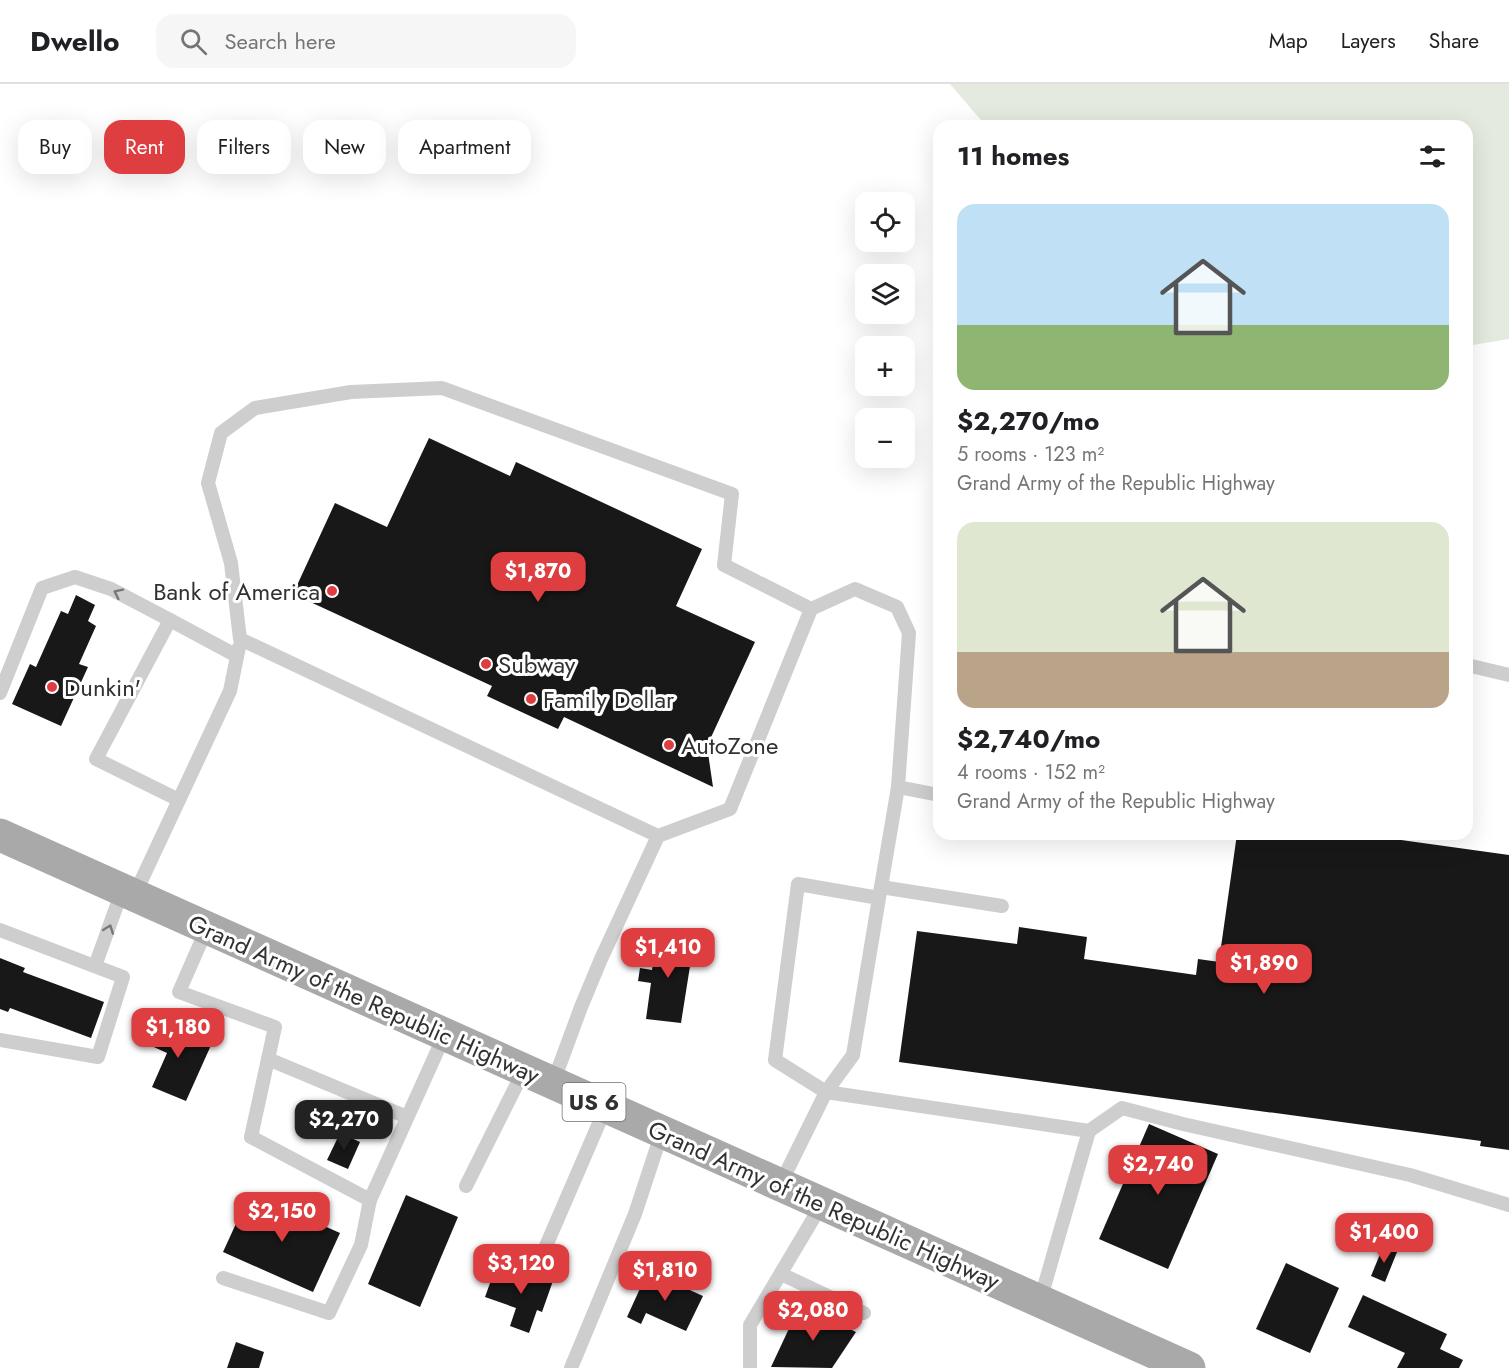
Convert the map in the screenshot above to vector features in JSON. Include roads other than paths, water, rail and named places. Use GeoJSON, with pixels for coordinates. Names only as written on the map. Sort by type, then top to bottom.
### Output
{"type":"FeatureCollection","features":[{"type":"Feature","properties":{"kind":"main road","name":"Grand Army of the Republic Highway"},"geometry":{"type":"LineString","coordinates":[[0,835],[1040,1301],[1169,1364]]}},
{"type":"Feature","properties":{"kind":"lane"},"geometry":{"type":"LineString","coordinates":[[95,966],[128,893],[179,800],[230,691],[240,639],[231,563],[208,483],[221,433],[255,408],[351,392],[442,388],[732,494],[724,565],[811,609]]}},
{"type":"Feature","properties":{"kind":"lane"},"geometry":{"type":"LineString","coordinates":[[0,693],[42,588],[75,577],[111,589],[237,656]]}},
{"type":"Feature","properties":{"kind":"lane"},"geometry":{"type":"LineString","coordinates":[[465,1186],[538,1077],[589,986],[658,836],[730,809],[811,609],[855,589],[897,607],[909,633],[898,787],[854,1055],[826,1092],[780,1185]]}},
{"type":"Feature","properties":{"kind":"lane"},"geometry":{"type":"LineString","coordinates":[[170,620],[96,759],[179,800]]}},
{"type":"Feature","properties":{"kind":"lane"},"geometry":{"type":"LineString","coordinates":[[240,639],[658,836]]}},
{"type":"Feature","properties":{"kind":"lane"},"geometry":{"type":"LineString","coordinates":[[1473,666],[1509,675]]}},
{"type":"Feature","properties":{"kind":"lane"},"geometry":{"type":"LineString","coordinates":[[898,787],[933,794]]}},
{"type":"Feature","properties":{"kind":"lane"},"geometry":{"type":"LineString","coordinates":[[1002,906],[798,884],[776,1060],[826,1092],[1089,1131]]}},
{"type":"Feature","properties":{"kind":"lane"},"geometry":{"type":"LineString","coordinates":[[207,928],[179,992],[275,1027],[251,1137],[369,1200]]}},
{"type":"Feature","properties":{"kind":"lane"},"geometry":{"type":"LineString","coordinates":[[0,930],[123,977],[98,1057],[0,1040]]}},
{"type":"Feature","properties":{"kind":"lane"},"geometry":{"type":"LineString","coordinates":[[223,1278],[329,1313],[361,1245],[369,1200],[445,1034]]}},
{"type":"Feature","properties":{"kind":"lane"},"geometry":{"type":"LineString","coordinates":[[268,1059],[407,1117]]}},
{"type":"Feature","properties":{"kind":"lane"},"geometry":{"type":"LineString","coordinates":[[546,1246],[606,1107]]}},
{"type":"Feature","properties":{"kind":"lane"},"geometry":{"type":"LineString","coordinates":[[1040,1301],[1089,1131],[1122,1108],[1410,1175],[1509,1206]]}},
{"type":"Feature","properties":{"kind":"lane"},"geometry":{"type":"LineString","coordinates":[[571,1368],[635,1215],[662,1132]]}},
{"type":"Feature","properties":{"kind":"lane"},"geometry":{"type":"LineString","coordinates":[[750,1368],[750,1324],[822,1204]]}},
{"type":"Feature","properties":{"kind":"lane"},"geometry":{"type":"LineString","coordinates":[[781,1274],[864,1313]]}},
{"type":"Feature","properties":{"kind":"place","name":"Bank of America"},"geometry":{"type":"Point","coordinates":[332,591]}},
{"type":"Feature","properties":{"kind":"place","name":"Subway"},"geometry":{"type":"Point","coordinates":[486,664]}},
{"type":"Feature","properties":{"kind":"place","name":"Dunkin'"},"geometry":{"type":"Point","coordinates":[52,687]}},
{"type":"Feature","properties":{"kind":"place","name":"Family Dollar"},"geometry":{"type":"Point","coordinates":[531,699]}},
{"type":"Feature","properties":{"kind":"place","name":"AutoZone"},"geometry":{"type":"Point","coordinates":[669,745]}}]}
